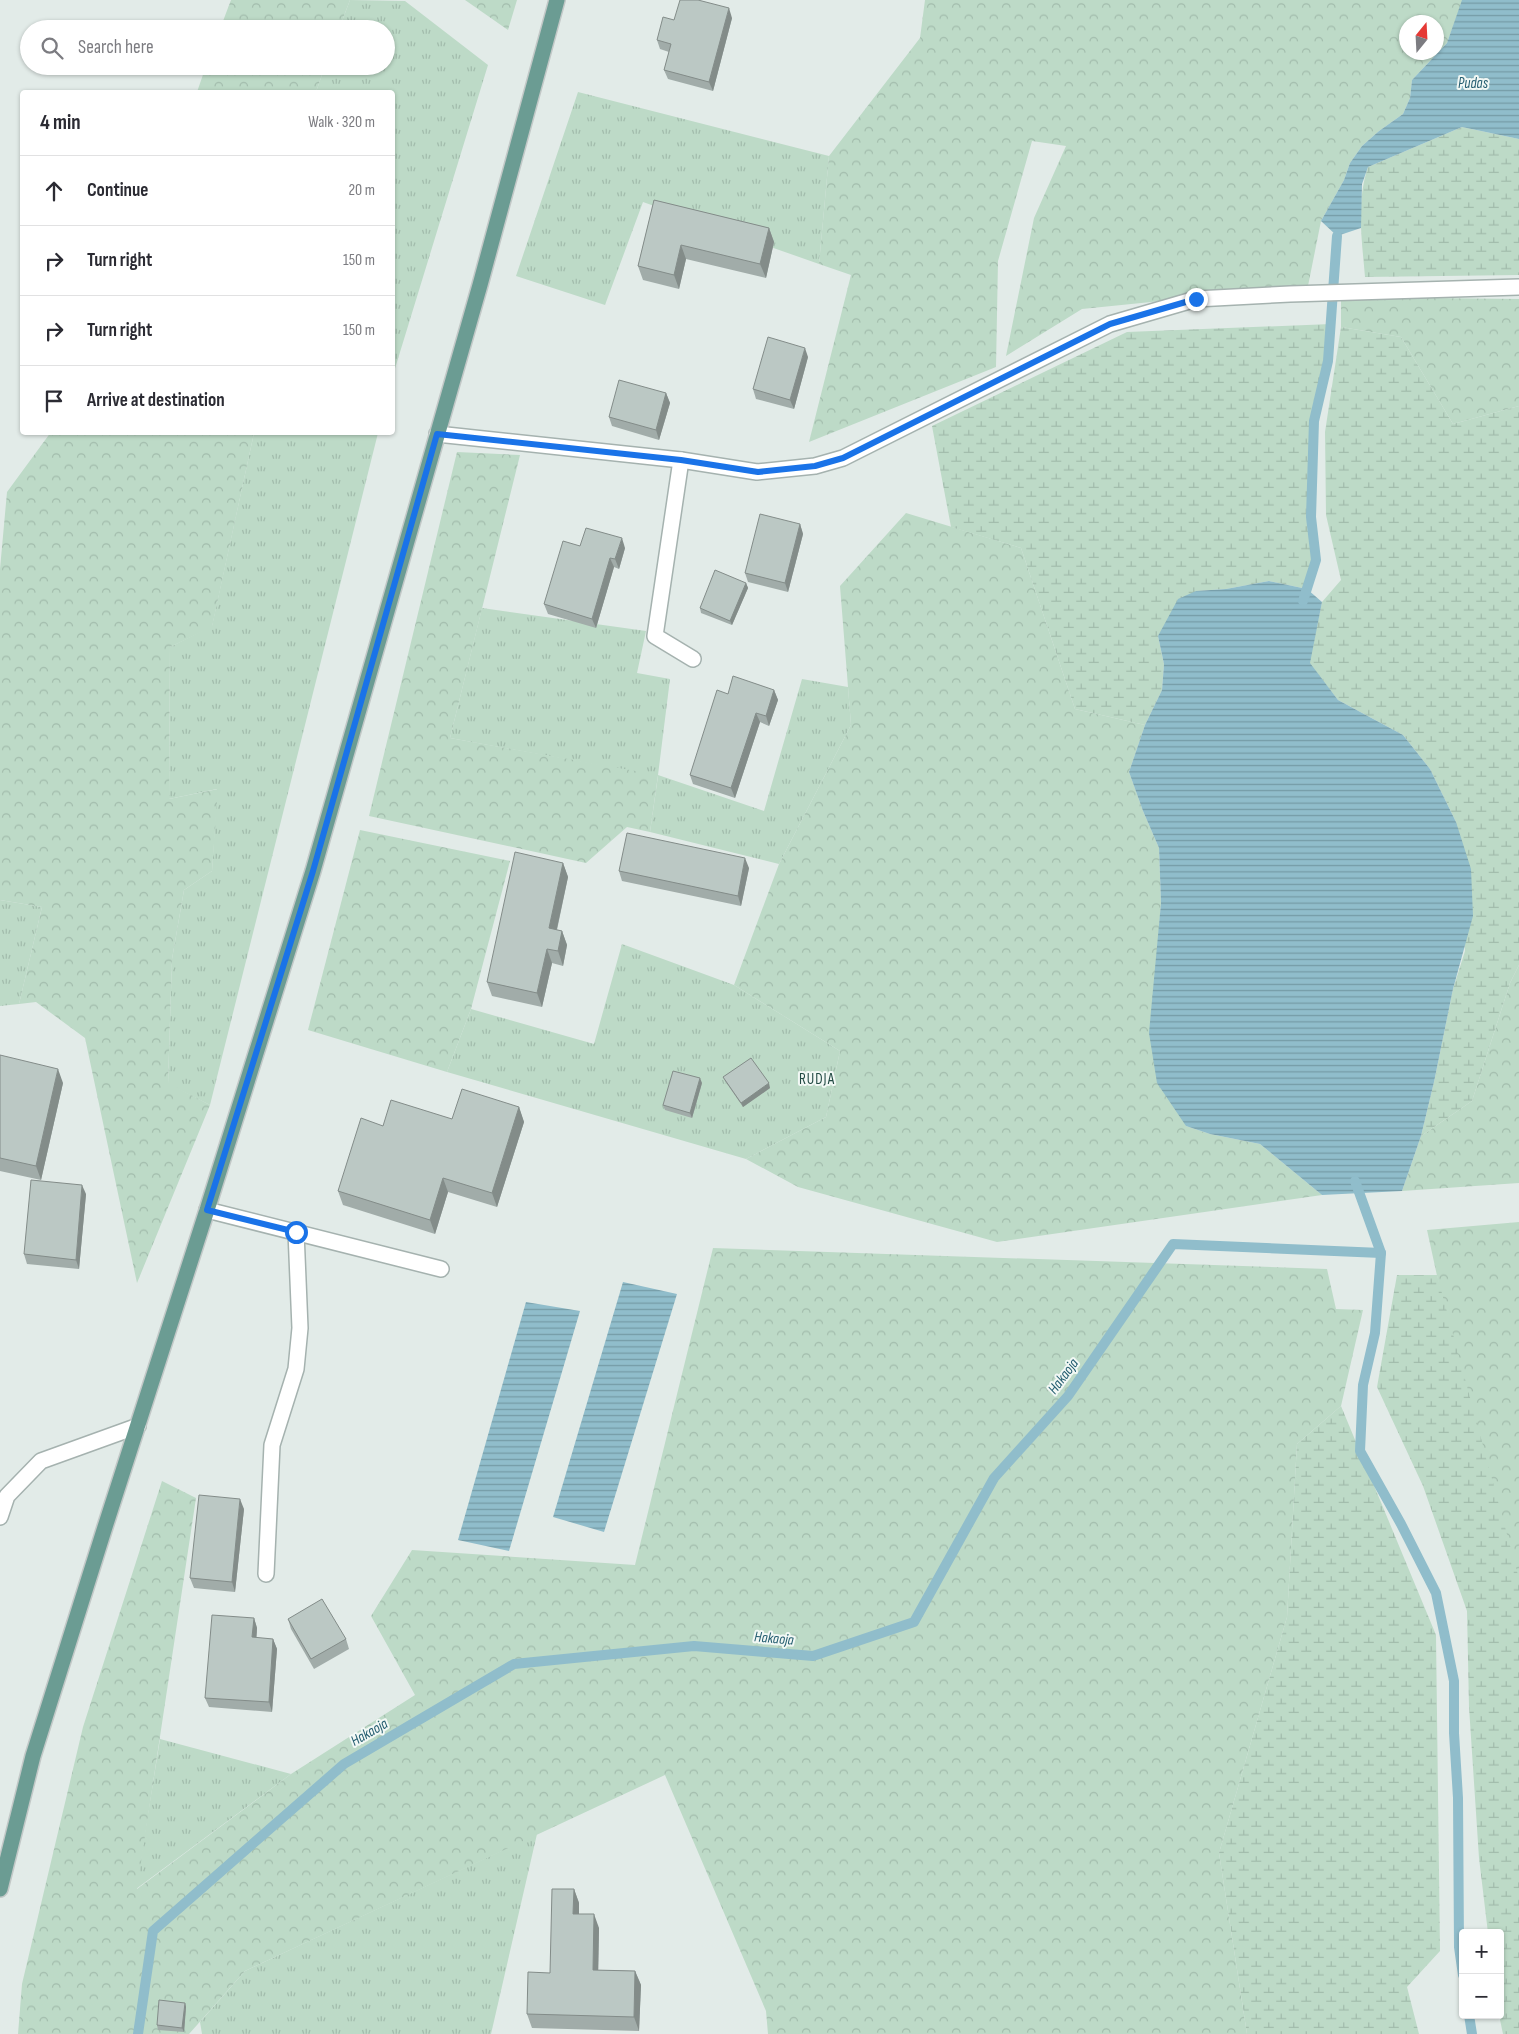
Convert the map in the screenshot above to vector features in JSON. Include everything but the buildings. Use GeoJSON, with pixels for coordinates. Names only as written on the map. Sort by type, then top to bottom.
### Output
{"type":"FeatureCollection","features":[{"type":"Feature","properties":{"kind":"main road"},"geometry":{"type":"LineString","coordinates":[[0,1889],[3,1863],[36,1747],[313,871],[437,434],[557,0]]}},
{"type":"Feature","properties":{"kind":"street"},"geometry":{"type":"LineString","coordinates":[[437,434],[681,460],[758,472],[815,466],[843,458],[1110,324],[1196,299],[1290,294],[1519,287]]}},
{"type":"Feature","properties":{"kind":"street"},"geometry":{"type":"LineString","coordinates":[[681,460],[655,636],[693,659]]}},
{"type":"Feature","properties":{"kind":"street"},"geometry":{"type":"LineString","coordinates":[[207,1210],[442,1269]]}},
{"type":"Feature","properties":{"kind":"street"},"geometry":{"type":"LineString","coordinates":[[266,1574],[272,1444],[296,1369],[300,1328],[296,1232]]}},
{"type":"Feature","properties":{"kind":"street"},"geometry":{"type":"LineString","coordinates":[[0,1517],[7,1496],[40,1461],[138,1426]]}},
{"type":"Feature","properties":{"kind":"green space"},"geometry":{"type":"Polygon","coordinates":[[[231,0],[350,0],[342,20],[223,20],[231,0]]]}},
{"type":"Feature","properties":{"kind":"green space"},"geometry":{"type":"Polygon","coordinates":[[[350,0],[405,1],[488,65],[395,368],[395,90],[317,90],[322,75],[395,75],[395,20],[342,20],[350,0]]]}},
{"type":"Feature","properties":{"kind":"green space"},"geometry":{"type":"Polygon","coordinates":[[[465,0],[517,0],[508,30],[465,0]]]}},
{"type":"Feature","properties":{"kind":"green space"},"geometry":{"type":"Polygon","coordinates":[[[925,0],[1463,0],[1447,43],[1444,46],[1444,15],[1399,15],[1399,60],[1431,60],[1412,80],[1410,98],[1403,114],[1362,146],[1350,163],[1344,180],[1321,221],[1308,286],[1082,309],[1006,356],[1034,218],[1066,146],[1032,141],[998,261],[996,367],[809,442],[851,275],[819,264],[829,156],[920,38],[925,0]]]}},
{"type":"Feature","properties":{"kind":"green space"},"geometry":{"type":"Polygon","coordinates":[[[203,75],[322,75],[317,90],[198,90],[203,75]]]}},
{"type":"Feature","properties":{"kind":"green space"},"geometry":{"type":"Polygon","coordinates":[[[578,92],[829,156],[819,264],[643,202],[605,305],[516,276],[578,92]]]}},
{"type":"Feature","properties":{"kind":"green space"},"geometry":{"type":"Polygon","coordinates":[[[1462,127],[1519,139],[1519,275],[1365,277],[1361,236],[1361,208],[1364,180],[1368,167],[1462,127]]]}},
{"type":"Feature","properties":{"kind":"green space"},"geometry":{"type":"Polygon","coordinates":[[[1341,297],[1519,299],[1519,406],[1453,424],[1401,337],[1341,327],[1341,297]]]}},
{"type":"Feature","properties":{"kind":"green space"},"geometry":{"type":"Polygon","coordinates":[[[1331,324],[1328,361],[1314,421],[1311,517],[1316,560],[1307,589],[1269,581],[1226,589],[1196,591],[1158,636],[1164,664],[1162,690],[1145,725],[1075,709],[1021,548],[951,527],[932,426],[1127,332],[1331,324]]]}},
{"type":"Feature","properties":{"kind":"green space"},"geometry":{"type":"Polygon","coordinates":[[[1341,327],[1401,337],[1453,424],[1519,406],[1519,965],[1510,983],[1472,1101],[1421,1136],[1453,989],[1465,951],[1456,822],[1430,769],[1403,735],[1338,700],[1309,663],[1322,602],[1341,580],[1326,515],[1325,432],[1341,327]]]}},
{"type":"Feature","properties":{"kind":"green space"},"geometry":{"type":"Polygon","coordinates":[[[49,435],[254,435],[212,627],[170,647],[169,799],[218,789],[212,871],[184,890],[172,959],[168,1083],[210,1105],[137,1283],[85,1038],[36,1002],[19,1004],[42,907],[0,900],[0,569],[7,492],[49,435]]]}},
{"type":"Feature","properties":{"kind":"green space"},"geometry":{"type":"Polygon","coordinates":[[[254,435],[378,435],[210,1105],[168,1084],[172,959],[184,890],[212,871],[217,789],[169,799],[170,647],[212,626],[254,435]]]}},
{"type":"Feature","properties":{"kind":"green space"},"geometry":{"type":"Polygon","coordinates":[[[457,452],[520,455],[450,738],[658,775],[650,832],[627,827],[586,863],[369,816],[457,452]]]}},
{"type":"Feature","properties":{"kind":"green space"},"geometry":{"type":"Polygon","coordinates":[[[906,513],[1021,548],[1075,709],[1145,725],[1129,772],[1159,848],[1161,903],[1157,958],[1186,1126],[1210,1134],[1260,1144],[1322,1195],[997,1242],[798,1187],[746,1159],[826,1117],[840,1051],[734,985],[779,864],[851,725],[840,586],[906,513]]]}},
{"type":"Feature","properties":{"kind":"green space"},"geometry":{"type":"Polygon","coordinates":[[[482,608],[646,631],[637,673],[670,679],[658,775],[764,811],[802,679],[848,687],[851,725],[779,864],[650,832],[658,776],[450,738],[482,608]]]}},
{"type":"Feature","properties":{"kind":"green space"},"geometry":{"type":"Polygon","coordinates":[[[360,830],[510,861],[471,1009],[447,1072],[308,1030],[360,830]]]}},
{"type":"Feature","properties":{"kind":"green space"},"geometry":{"type":"Polygon","coordinates":[[[0,900],[42,907],[19,1004],[0,1006],[0,900]]]}},
{"type":"Feature","properties":{"kind":"green space"},"geometry":{"type":"Polygon","coordinates":[[[622,944],[734,985],[840,1051],[826,1117],[746,1159],[447,1072],[471,1009],[594,1044],[622,944]]]}},
{"type":"Feature","properties":{"kind":"green space"},"geometry":{"type":"Polygon","coordinates":[[[1519,965],[1519,1183],[1402,1191],[1421,1136],[1472,1101],[1510,983],[1519,965]]]}},
{"type":"Feature","properties":{"kind":"green space"},"geometry":{"type":"Polygon","coordinates":[[[1519,1222],[1519,1607],[1480,1472],[1427,1230],[1519,1222]]]}},
{"type":"Feature","properties":{"kind":"green space"},"geometry":{"type":"Polygon","coordinates":[[[713,1248],[1327,1269],[1336,1309],[1363,1310],[1341,1406],[1297,1444],[1287,1617],[1219,1853],[1247,2034],[768,2034],[766,2011],[665,1775],[245,1971],[189,2034],[18,2034],[22,1984],[83,1727],[162,1481],[196,1498],[137,1889],[291,1774],[415,1695],[371,1616],[412,1550],[635,1565],[713,1248]]]}},
{"type":"Feature","properties":{"kind":"green space"},"geometry":{"type":"Polygon","coordinates":[[[1397,1275],[1437,1275],[1519,1579],[1519,2034],[1503,2034],[1500,2019],[1504,2019],[1504,1929],[1488,1929],[1479,1858],[1469,1707],[1467,1611],[1423,1486],[1377,1387],[1397,1275]]]}},
{"type":"Feature","properties":{"kind":"green space"},"geometry":{"type":"Polygon","coordinates":[[[1341,1406],[1436,1635],[1440,1951],[1407,1987],[1419,2034],[1247,2034],[1219,1853],[1287,1617],[1297,1444],[1341,1406]]]}},
{"type":"Feature","properties":{"kind":"green space"},"geometry":{"type":"Polygon","coordinates":[[[160,1739],[291,1774],[136,1889],[160,1739]]]}},
{"type":"Feature","properties":{"kind":"green space"},"geometry":{"type":"Polygon","coordinates":[[[537,1834],[491,2034],[202,2034],[200,2022],[245,1971],[537,1834]]]}},
{"type":"Feature","properties":{"kind":"water","name":"Pudas"},"geometry":{"type":"Polygon","coordinates":[[[1462,0],[1519,0],[1519,139],[1462,127],[1368,167],[1362,184],[1361,228],[1337,236],[1321,221],[1344,180],[1350,163],[1362,146],[1403,114],[1410,98],[1412,80],[1431,60],[1444,60],[1444,46],[1447,43],[1462,0]]]}},
{"type":"Feature","properties":{"kind":"water"},"geometry":{"type":"Polygon","coordinates":[[[1269,581],[1307,589],[1322,602],[1310,663],[1338,700],[1403,735],[1430,769],[1456,822],[1471,869],[1473,916],[1453,989],[1421,1136],[1402,1191],[1322,1195],[1260,1144],[1210,1134],[1186,1126],[1157,1083],[1149,1033],[1161,903],[1159,848],[1129,772],[1145,725],[1162,690],[1164,664],[1158,636],[1178,599],[1196,591],[1226,589],[1269,581]]]}},
{"type":"Feature","properties":{"kind":"water"},"geometry":{"type":"Polygon","coordinates":[[[623,1282],[677,1294],[604,1532],[553,1517],[623,1282]]]}},
{"type":"Feature","properties":{"kind":"water"},"geometry":{"type":"Polygon","coordinates":[[[526,1302],[580,1311],[509,1551],[458,1540],[526,1302]]]}},
{"type":"Feature","properties":{"kind":"waterway"},"geometry":{"type":"LineString","coordinates":[[1303,601],[1316,560],[1311,517],[1314,421],[1328,361],[1337,236]]}},
{"type":"Feature","properties":{"kind":"waterway"},"geometry":{"type":"LineString","coordinates":[[1355,1181],[1381,1253],[1375,1333],[1363,1385],[1360,1451],[1401,1524],[1436,1593],[1454,1681],[1454,1733],[1458,1798],[1459,1947],[1463,1974]]}},
{"type":"Feature","properties":{"kind":"waterway","name":"Hakaoja"},"geometry":{"type":"LineString","coordinates":[[138,2034],[153,1931],[344,1764],[514,1664],[694,1646],[813,1656],[914,1622],[994,1478],[1068,1396],[1173,1244],[1381,1253]]}},
{"type":"Feature","properties":{"kind":"waterway"},"geometry":{"type":"LineString","coordinates":[[1470,2019],[1472,2034]]}},
{"type":"Feature","properties":{"kind":"district","name":"RUDJA"},"geometry":{"type":"Point","coordinates":[817,1079]}},
{"type":"Feature","properties":{"kind":"route"},"geometry":{"type":"LineString","coordinates":[[296,1232],[207,1210],[313,871],[437,434],[681,460],[758,472],[815,466],[843,458],[1110,324],[1196,299]]}}]}
